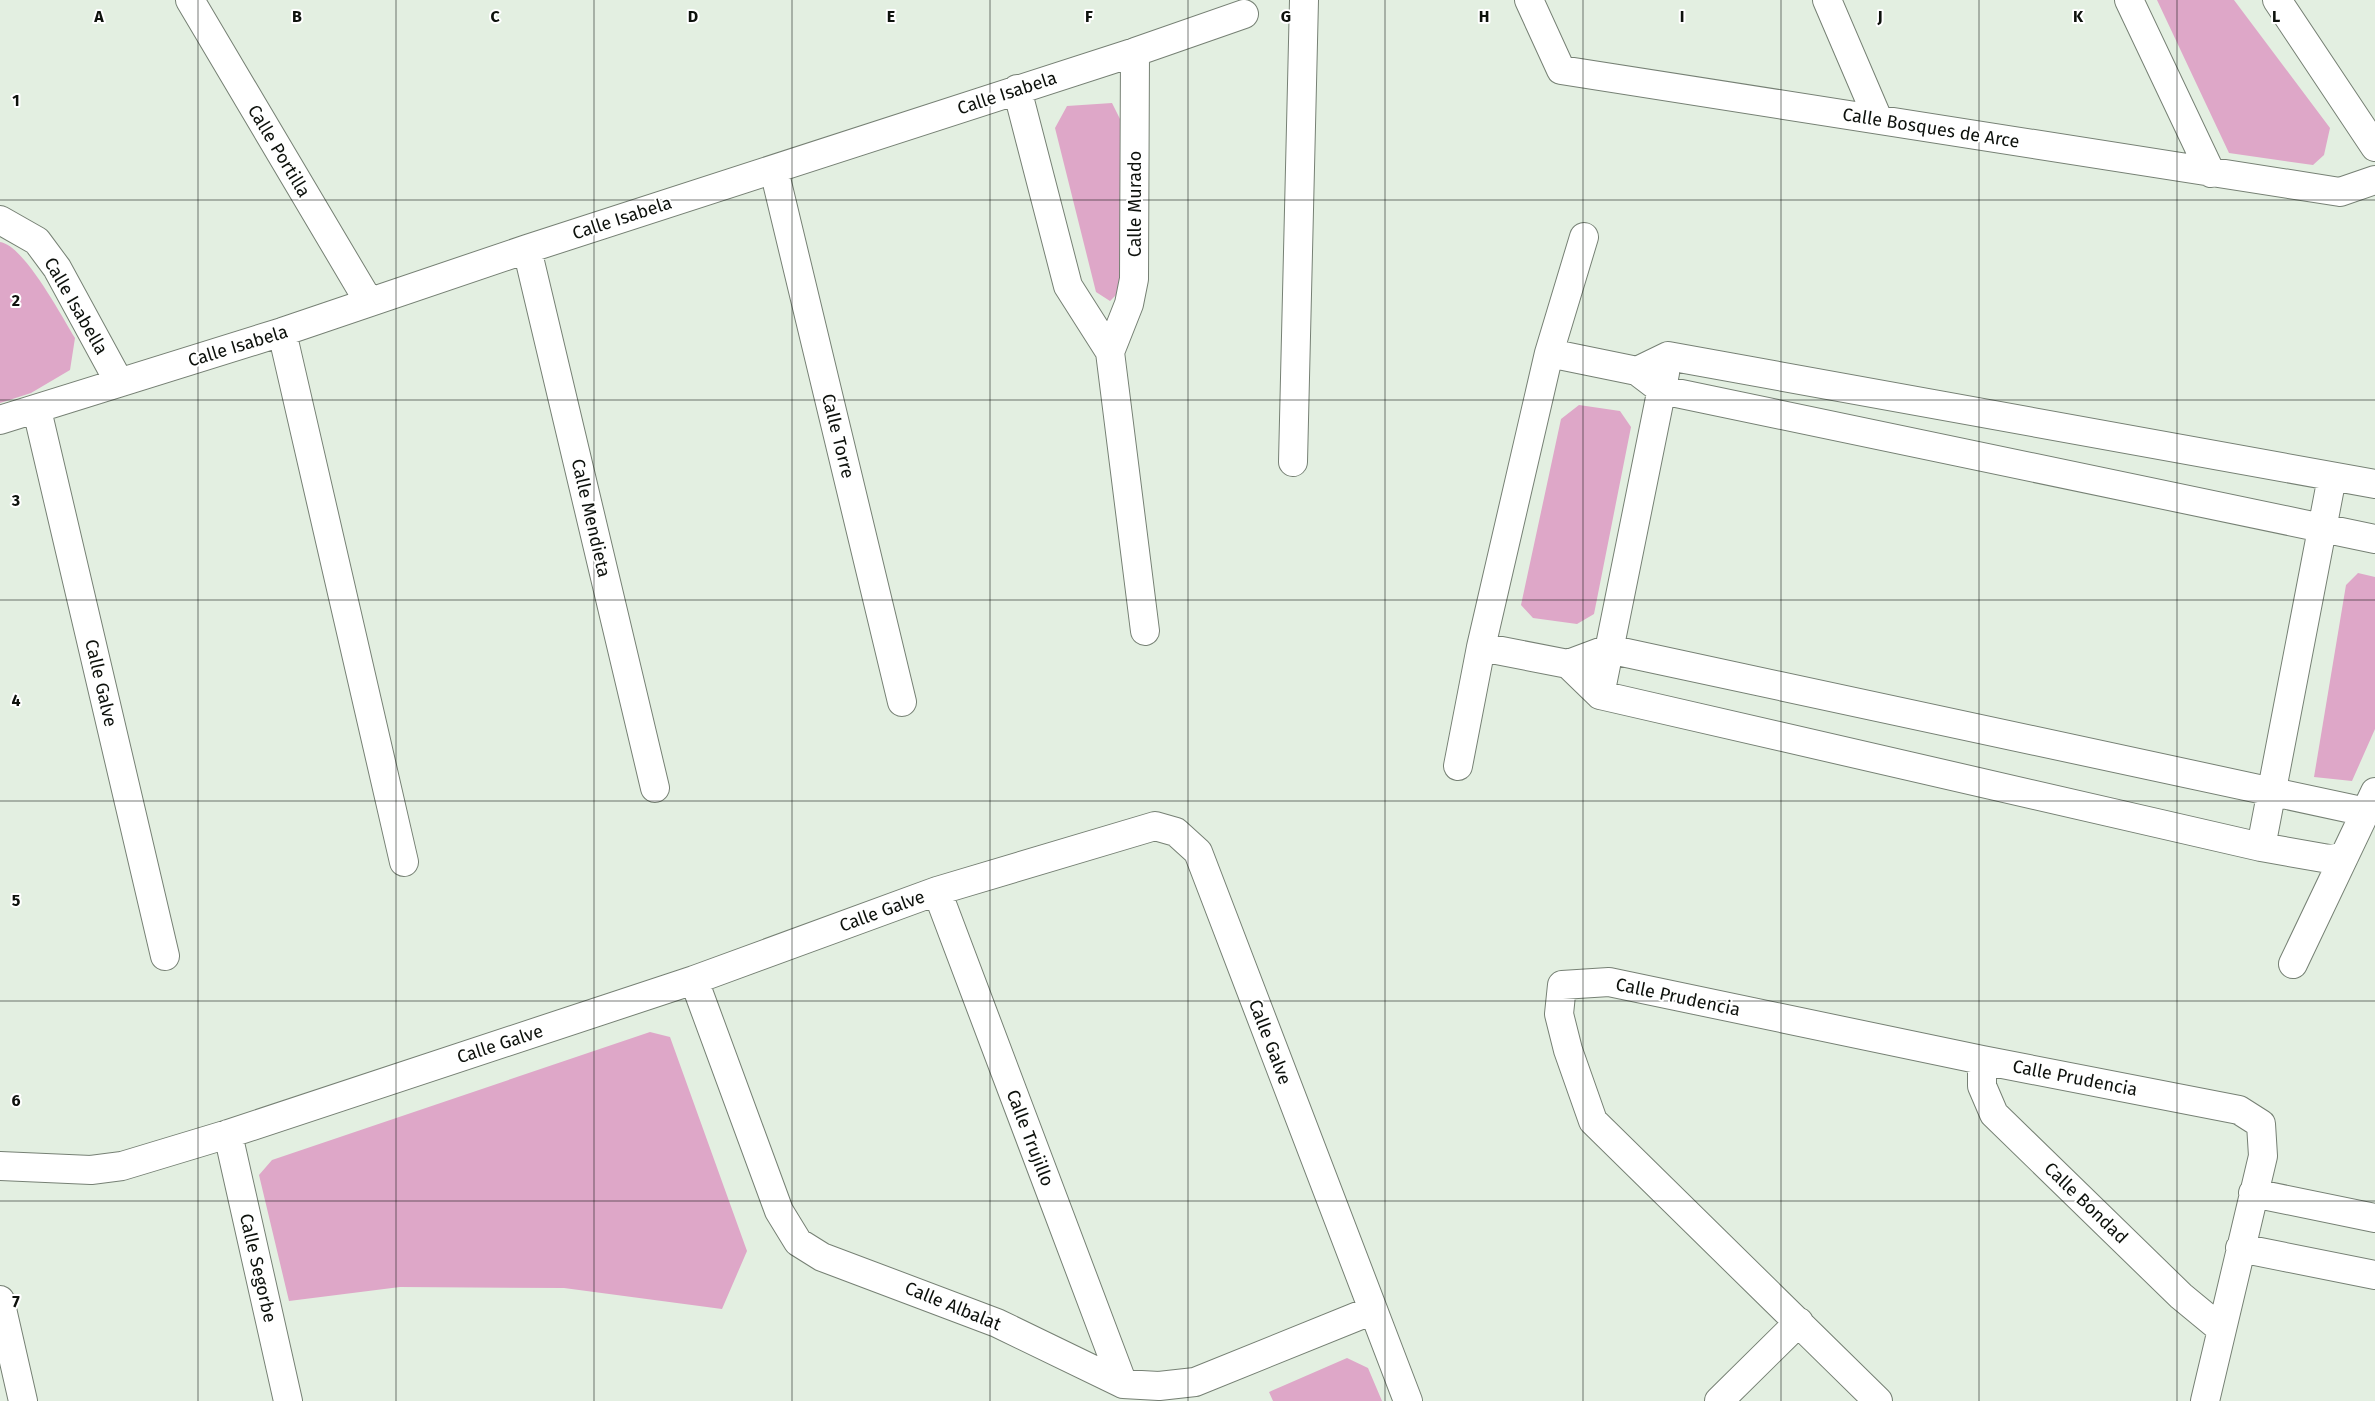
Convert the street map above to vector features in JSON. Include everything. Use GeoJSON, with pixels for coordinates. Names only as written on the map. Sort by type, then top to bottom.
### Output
{"type":"FeatureCollection","features":[{"type":"Feature","properties":{"kind":"street","name":"Calle Portilla"},"geometry":{"type":"LineString","coordinates":[[190,0],[369,302]]}},
{"type":"Feature","properties":{"kind":"street"},"geometry":{"type":"LineString","coordinates":[[1293,462],[1304,0]]}},
{"type":"Feature","properties":{"kind":"street","name":"Calle Bosques de Arce"},"geometry":{"type":"LineString","coordinates":[[1529,0],[1561,70],[2340,192],[2375,180]]}},
{"type":"Feature","properties":{"kind":"street"},"geometry":{"type":"LineString","coordinates":[[1827,0],[1878,119]]}},
{"type":"Feature","properties":{"kind":"street"},"geometry":{"type":"LineString","coordinates":[[2129,0],[2210,173]]}},
{"type":"Feature","properties":{"kind":"street"},"geometry":{"type":"LineString","coordinates":[[2277,0],[2375,147]]}},
{"type":"Feature","properties":{"kind":"street","name":"Calle Isabela"},"geometry":{"type":"LineString","coordinates":[[0,420],[282,332],[527,249],[1135,52],[1244,14]]}},
{"type":"Feature","properties":{"kind":"street","name":"Calle Murado"},"geometry":{"type":"LineString","coordinates":[[1110,352],[1129,304],[1134,279],[1135,52]]}},
{"type":"Feature","properties":{"kind":"street","name":"Calle Murado"},"geometry":{"type":"LineString","coordinates":[[1017,89],[1068,286],[1110,352],[1145,631]]}},
{"type":"Feature","properties":{"kind":"street","name":"Calle Torre"},"geometry":{"type":"LineString","coordinates":[[774,170],[902,702]]}},
{"type":"Feature","properties":{"kind":"street","name":"Calle Isabella"},"geometry":{"type":"LineString","coordinates":[[0,220],[36,241],[57,268],[119,382]]}},
{"type":"Feature","properties":{"kind":"street"},"geometry":{"type":"LineString","coordinates":[[1458,766],[1481,647],[1549,354],[1584,237]]}},
{"type":"Feature","properties":{"kind":"street","name":"Calle Mendieta"},"geometry":{"type":"LineString","coordinates":[[527,249],[655,788]]}},
{"type":"Feature","properties":{"kind":"street"},"geometry":{"type":"LineString","coordinates":[[282,332],[404,862]]}},
{"type":"Feature","properties":{"kind":"street"},"geometry":{"type":"LineString","coordinates":[[1549,354],[1637,371],[1662,390],[2375,539]]}},
{"type":"Feature","properties":{"kind":"street"},"geometry":{"type":"LineString","coordinates":[[1637,371],[1668,356],[2375,484]]}},
{"type":"Feature","properties":{"kind":"street"},"geometry":{"type":"LineString","coordinates":[[1600,695],[1668,356]]}},
{"type":"Feature","properties":{"kind":"street","name":"Calle Galve"},"geometry":{"type":"LineString","coordinates":[[37,410],[165,956]]}},
{"type":"Feature","properties":{"kind":"street"},"geometry":{"type":"LineString","coordinates":[[2261,847],[2332,477]]}},
{"type":"Feature","properties":{"kind":"street"},"geometry":{"type":"LineString","coordinates":[[1481,647],[1568,664],[1608,648],[2272,792],[2370,802],[2293,964]]}},
{"type":"Feature","properties":{"kind":"street"},"geometry":{"type":"LineString","coordinates":[[1568,664],[1600,695],[2261,847],[2329,859],[2344,857]]}},
{"type":"Feature","properties":{"kind":"street","name":"Calle Galve"},"geometry":{"type":"LineString","coordinates":[[0,1166],[91,1170],[122,1166],[228,1134],[694,980],[938,891],[1155,826],[1176,832],[1198,852],[1408,1401]]}},
{"type":"Feature","properties":{"kind":"street","name":"Calle Trujillo"},"geometry":{"type":"LineString","coordinates":[[938,891],[1123,1384]]}},
{"type":"Feature","properties":{"kind":"street","name":"Calle Albalat"},"geometry":{"type":"LineString","coordinates":[[694,980],[779,1211],[798,1242],[822,1257],[998,1323],[1123,1384],[1159,1386],[1195,1382],[1373,1310]]}},
{"type":"Feature","properties":{"kind":"street","name":"Calle Prudencia"},"geometry":{"type":"LineString","coordinates":[[1878,1401],[1593,1121],[1568,1050],[1559,1014],[1562,985],[1609,982],[1982,1060],[2239,1110],[2261,1124],[2263,1156],[2253,1193]]}},
{"type":"Feature","properties":{"kind":"street","name":"Calle Bondad"},"geometry":{"type":"LineString","coordinates":[[1982,1060],[1982,1086],[1994,1114],[2181,1296],[2221,1329]]}},
{"type":"Feature","properties":{"kind":"street","name":"Calle Segorbe"},"geometry":{"type":"LineString","coordinates":[[228,1134],[288,1401]]}},
{"type":"Feature","properties":{"kind":"street"},"geometry":{"type":"LineString","coordinates":[[2205,1401],[2253,1193],[2375,1218]]}},
{"type":"Feature","properties":{"kind":"street"},"geometry":{"type":"LineString","coordinates":[[2240,1248],[2375,1276]]}},
{"type":"Feature","properties":{"kind":"street"},"geometry":{"type":"LineString","coordinates":[[0,1300],[23,1401]]}},
{"type":"Feature","properties":{"kind":"street"},"geometry":{"type":"LineString","coordinates":[[1719,1401],[1799,1322]]}},
{"type":"Feature","properties":{"kind":"shaded area"},"geometry":{"type":"Polygon","coordinates":[[[2157,0],[2234,0],[2330,128],[2324,155],[2313,165],[2229,153],[2157,0]]]}},
{"type":"Feature","properties":{"kind":"shaded area"},"geometry":{"type":"Polygon","coordinates":[[[1112,103],[1122,123],[1120,291],[1110,301],[1096,292],[1055,128],[1067,106],[1112,103]]]}},
{"type":"Feature","properties":{"kind":"shaded area"},"geometry":{"type":"Polygon","coordinates":[[[0,242],[10,246],[31,268],[75,338],[70,370],[31,393],[0,403],[0,242]]]}},
{"type":"Feature","properties":{"kind":"shaded area"},"geometry":{"type":"Polygon","coordinates":[[[1579,405],[1620,411],[1631,427],[1594,614],[1577,624],[1533,618],[1521,605],[1561,419],[1579,405]]]}},
{"type":"Feature","properties":{"kind":"shaded area"},"geometry":{"type":"Polygon","coordinates":[[[2358,573],[2375,577],[2375,729],[2352,781],[2314,777],[2346,585],[2358,573]]]}},
{"type":"Feature","properties":{"kind":"shaded area"},"geometry":{"type":"Polygon","coordinates":[[[650,1032],[670,1037],[747,1251],[722,1309],[564,1288],[400,1287],[289,1301],[259,1175],[272,1160],[650,1032]]]}},
{"type":"Feature","properties":{"kind":"shaded area"},"geometry":{"type":"Polygon","coordinates":[[[1347,1358],[1368,1368],[1382,1401],[1273,1401],[1269,1392],[1347,1358]]]}}]}
